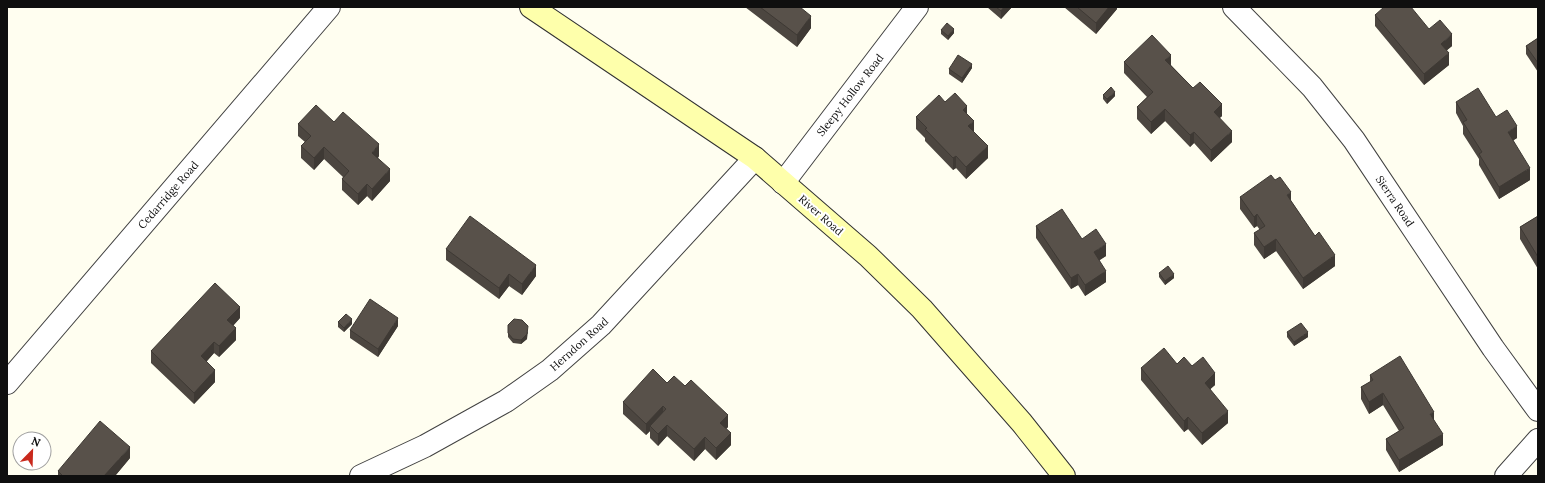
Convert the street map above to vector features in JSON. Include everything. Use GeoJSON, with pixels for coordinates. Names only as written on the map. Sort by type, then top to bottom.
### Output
{"type":"FeatureCollection","features":[{"type":"Feature","properties":{"kind":"main road","name":"River Road"},"geometry":{"type":"LineString","coordinates":[[531,7],[755,158],[868,256],[922,309],[1022,423],[1064,476]]}},
{"type":"Feature","properties":{"kind":"street","name":"Cedarridge Road"},"geometry":{"type":"LineString","coordinates":[[7,383],[329,7]]}},
{"type":"Feature","properties":{"kind":"street","name":"Sleepy Hollow Road"},"geometry":{"type":"LineString","coordinates":[[783,183],[917,7]]}},
{"type":"Feature","properties":{"kind":"street","name":"Sierra Road"},"geometry":{"type":"LineString","coordinates":[[1234,7],[1312,87],[1354,140],[1493,348],[1538,410]]}},
{"type":"Feature","properties":{"kind":"street","name":"Herndon Road"},"geometry":{"type":"LineString","coordinates":[[361,476],[425,446],[506,401],[550,370],[601,325],[755,158]]}},
{"type":"Feature","properties":{"kind":"street"},"geometry":{"type":"LineString","coordinates":[[1506,476],[1538,440]]}},
{"type":"Feature","properties":{"kind":"building"},"geometry":{"type":"Polygon","coordinates":[[[760,7],[800,7],[811,16],[797,35],[760,7]]]}},
{"type":"Feature","properties":{"kind":"building"},"geometry":{"type":"Polygon","coordinates":[[[996,7],[1004,7],[1001,11],[996,7]]]}},
{"type":"Feature","properties":{"kind":"building"},"geometry":{"type":"Polygon","coordinates":[[[1077,7],[1109,7],[1096,23],[1077,7]]]}},
{"type":"Feature","properties":{"kind":"building"},"geometry":{"type":"Polygon","coordinates":[[[1384,7],[1411,7],[1429,29],[1440,20],[1452,34],[1441,44],[1449,53],[1424,74],[1375,15],[1384,7]]]}},
{"type":"Feature","properties":{"kind":"building"},"geometry":{"type":"Polygon","coordinates":[[[947,23],[954,29],[948,36],[941,30],[947,23]]]}},
{"type":"Feature","properties":{"kind":"building"},"geometry":{"type":"Polygon","coordinates":[[[1152,35],[1171,55],[1165,60],[1193,88],[1200,82],[1222,104],[1214,112],[1232,131],[1211,150],[1194,132],[1190,135],[1165,109],[1151,122],[1137,107],[1153,92],[1124,62],[1152,35]]]}},
{"type":"Feature","properties":{"kind":"building"},"geometry":{"type":"Polygon","coordinates":[[[1538,38],[1538,63],[1526,46],[1538,38]]]}},
{"type":"Feature","properties":{"kind":"building"},"geometry":{"type":"Polygon","coordinates":[[[958,55],[972,64],[962,78],[949,69],[958,55]]]}},
{"type":"Feature","properties":{"kind":"building"},"geometry":{"type":"Polygon","coordinates":[[[1111,87],[1115,92],[1107,99],[1103,95],[1111,87]]]}},
{"type":"Feature","properties":{"kind":"building"},"geometry":{"type":"Polygon","coordinates":[[[1478,88],[1496,117],[1507,110],[1517,126],[1508,132],[1530,168],[1499,187],[1479,154],[1482,152],[1463,122],[1467,120],[1456,102],[1478,88]]]}},
{"type":"Feature","properties":{"kind":"building"},"geometry":{"type":"Polygon","coordinates":[[[955,93],[967,106],[963,110],[974,121],[968,126],[988,146],[966,167],[956,156],[953,158],[925,129],[927,128],[916,117],[939,95],[945,102],[955,93]]]}},
{"type":"Feature","properties":{"kind":"building"},"geometry":{"type":"Polygon","coordinates":[[[316,105],[334,122],[343,112],[379,144],[372,153],[390,169],[372,189],[367,184],[358,194],[342,179],[349,171],[324,147],[314,158],[301,146],[311,136],[298,124],[316,105]]]}},
{"type":"Feature","properties":{"kind":"building"},"geometry":{"type":"Polygon","coordinates":[[[1271,175],[1275,180],[1280,177],[1291,192],[1287,195],[1315,236],[1319,232],[1335,255],[1303,278],[1276,239],[1264,247],[1254,233],[1265,226],[1257,214],[1254,217],[1240,197],[1271,175]]]}},
{"type":"Feature","properties":{"kind":"building"},"geometry":{"type":"Polygon","coordinates":[[[1062,209],[1082,239],[1096,229],[1106,244],[1094,252],[1106,271],[1085,285],[1078,274],[1071,278],[1036,226],[1062,209]]]}},
{"type":"Feature","properties":{"kind":"building"},"geometry":{"type":"Polygon","coordinates":[[[470,216],[536,265],[522,284],[509,274],[499,288],[446,249],[470,216]]]}},
{"type":"Feature","properties":{"kind":"building"},"geometry":{"type":"Polygon","coordinates":[[[1538,216],[1538,257],[1520,227],[1538,216]]]}},
{"type":"Feature","properties":{"kind":"building"},"geometry":{"type":"Polygon","coordinates":[[[1168,266],[1174,274],[1165,281],[1159,273],[1168,266]]]}},
{"type":"Feature","properties":{"kind":"building"},"geometry":{"type":"Polygon","coordinates":[[[215,283],[240,307],[227,320],[236,328],[219,346],[214,342],[201,356],[215,370],[194,393],[151,351],[215,283]]]}},
{"type":"Feature","properties":{"kind":"building"},"geometry":{"type":"Polygon","coordinates":[[[370,299],[398,318],[378,349],[350,330],[370,299]]]}},
{"type":"Feature","properties":{"kind":"building"},"geometry":{"type":"Polygon","coordinates":[[[346,314],[352,319],[344,328],[338,322],[346,314]]]}},
{"type":"Feature","properties":{"kind":"building"},"geometry":{"type":"Polygon","coordinates":[[[514,319],[522,320],[528,326],[527,334],[521,340],[513,339],[508,333],[508,325],[514,319]]]}},
{"type":"Feature","properties":{"kind":"building"},"geometry":{"type":"Polygon","coordinates":[[[1301,323],[1308,332],[1294,342],[1287,332],[1301,323]]]}},
{"type":"Feature","properties":{"kind":"building"},"geometry":{"type":"Polygon","coordinates":[[[1164,348],[1177,364],[1184,357],[1192,366],[1203,357],[1215,373],[1205,383],[1228,411],[1202,433],[1188,417],[1184,421],[1141,368],[1164,348]]]}},
{"type":"Feature","properties":{"kind":"building"},"geometry":{"type":"Polygon","coordinates":[[[1400,356],[1434,412],[1430,414],[1443,434],[1399,460],[1386,439],[1404,428],[1383,393],[1369,402],[1361,387],[1373,380],[1370,375],[1400,356]]]}},
{"type":"Feature","properties":{"kind":"building"},"geometry":{"type":"Polygon","coordinates":[[[653,369],[667,383],[674,376],[685,386],[691,380],[728,415],[720,423],[731,433],[716,448],[705,437],[694,449],[667,425],[658,434],[650,426],[666,409],[663,406],[646,424],[623,402],[653,369]]]}},
{"type":"Feature","properties":{"kind":"building"},"geometry":{"type":"Polygon","coordinates":[[[100,421],[130,447],[104,476],[63,476],[58,471],[100,421]]]}}]}
